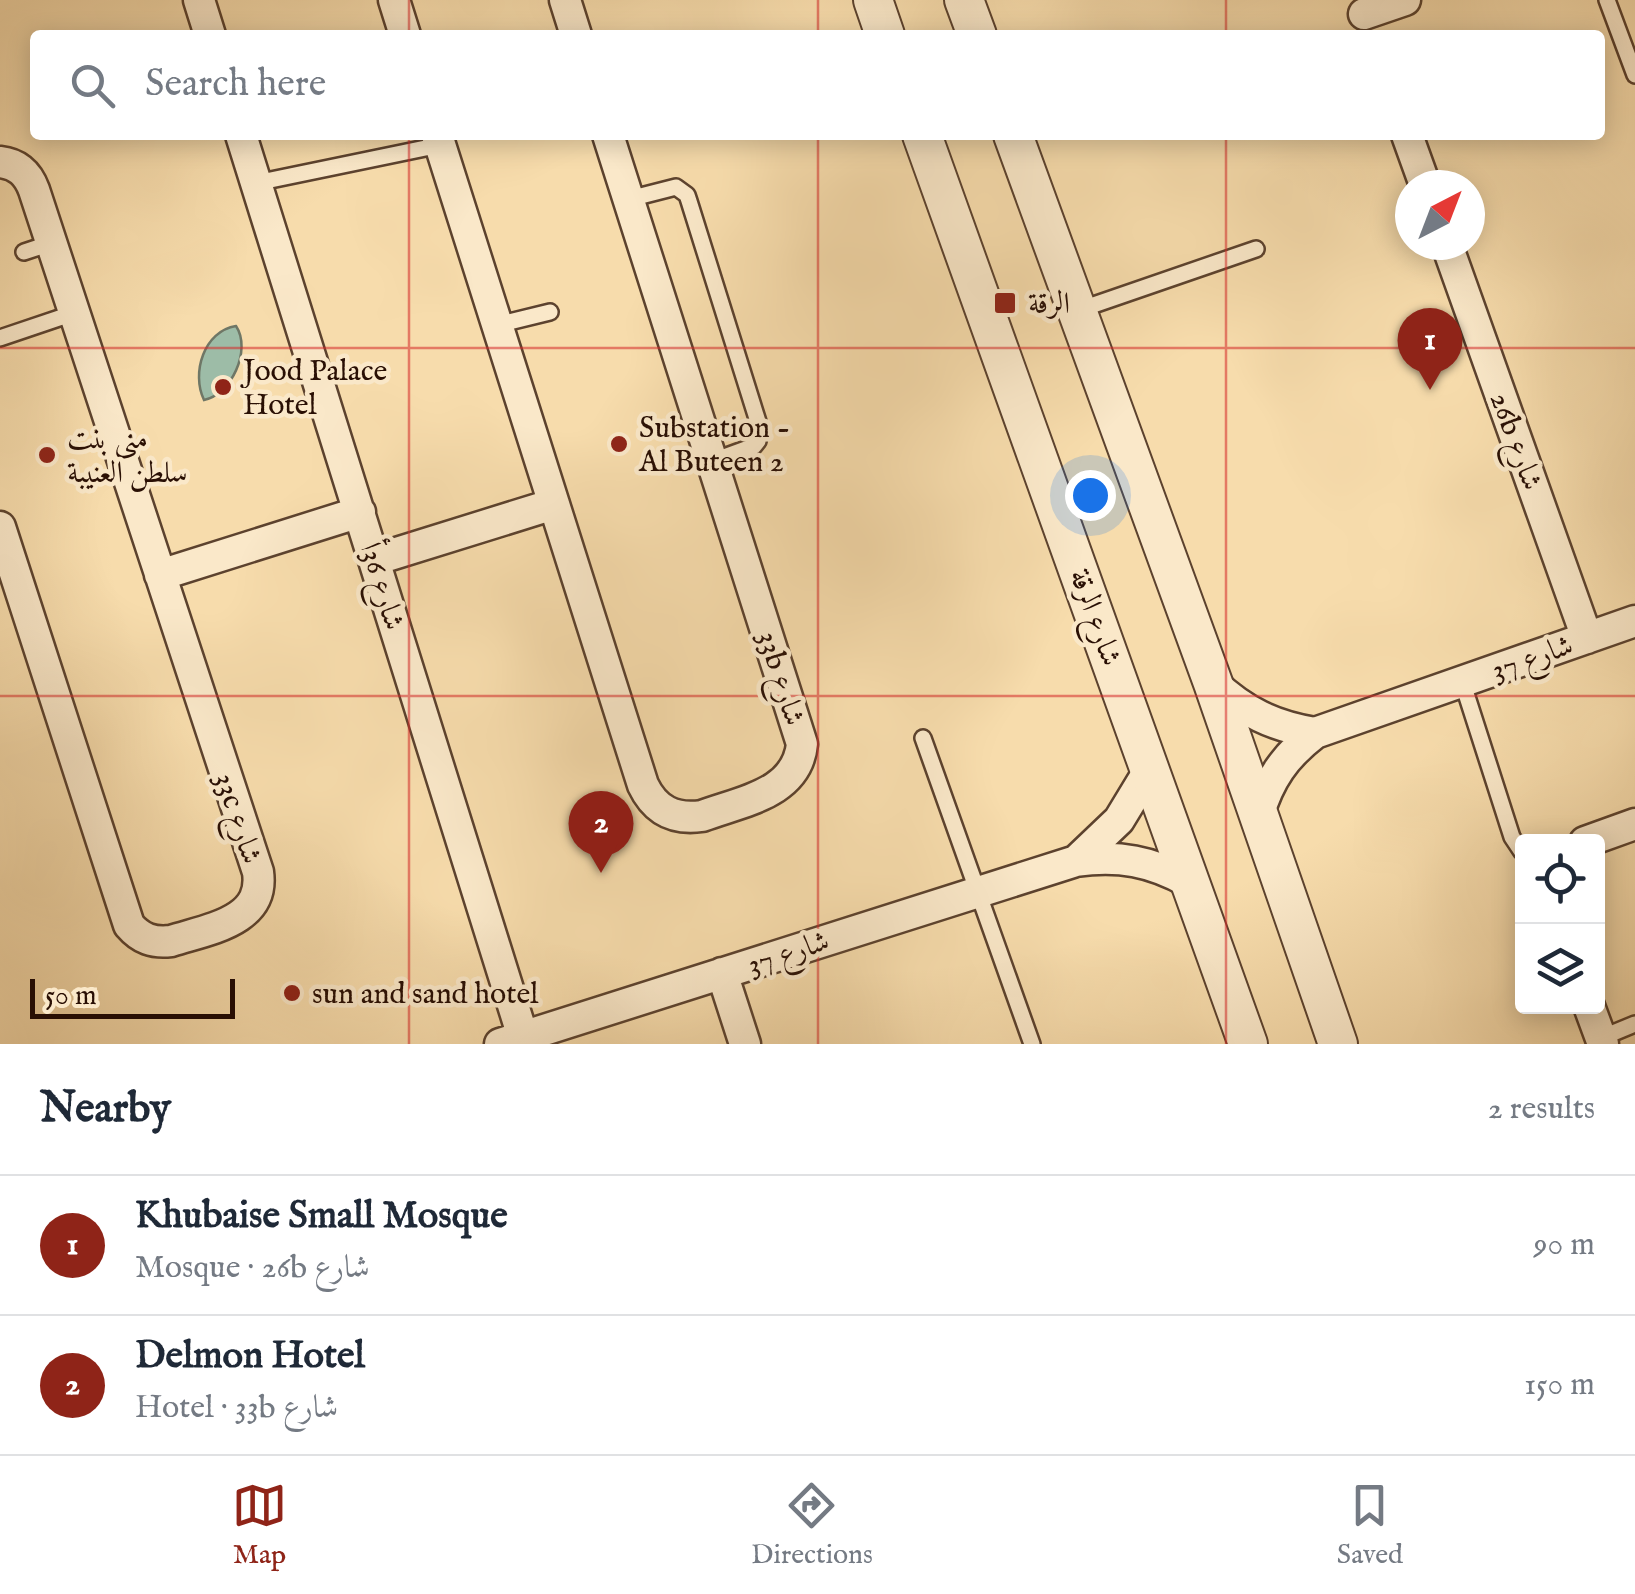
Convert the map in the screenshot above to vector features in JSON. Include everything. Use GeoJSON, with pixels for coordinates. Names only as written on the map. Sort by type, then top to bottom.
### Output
{"type":"FeatureCollection","features":[{"type":"Feature","properties":{"kind":"street"},"geometry":{"type":"LineString","coordinates":[[199,0],[208,30]]}},
{"type":"Feature","properties":{"kind":"street"},"geometry":{"type":"LineString","coordinates":[[394,0],[403,30]]}},
{"type":"Feature","properties":{"kind":"street"},"geometry":{"type":"LineString","coordinates":[[565,0],[574,30]]}},
{"type":"Feature","properties":{"kind":"street"},"geometry":{"type":"LineString","coordinates":[[873,0],[884,30]]}},
{"type":"Feature","properties":{"kind":"street"},"geometry":{"type":"LineString","coordinates":[[964,0],[974,30]]}},
{"type":"Feature","properties":{"kind":"street"},"geometry":{"type":"LineString","coordinates":[[1365,16],[1405,0]]}},
{"type":"Feature","properties":{"kind":"street","name":"شارع 36أ"},"geometry":{"type":"LineString","coordinates":[[243,140],[360,512],[512,1040]]}},
{"type":"Feature","properties":{"kind":"street","name":"33b شارع"},"geometry":{"type":"LineString","coordinates":[[438,140],[643,785],[649,798],[673,816],[702,816],[785,783],[795,772],[802,744],[610,140]]}},
{"type":"Feature","properties":{"kind":"street","name":"شارع الرقة"},"geometry":{"type":"LineString","coordinates":[[924,140],[1248,1044]]}},
{"type":"Feature","properties":{"kind":"street"},"geometry":{"type":"LineString","coordinates":[[1015,140],[1338,1044]]}},
{"type":"Feature","properties":{"kind":"street"},"geometry":{"type":"LineString","coordinates":[[1409,140],[1420,170]]}},
{"type":"Feature","properties":{"kind":"street","name":"33c شارع"},"geometry":{"type":"LineString","coordinates":[[0,162],[10,163],[30,178],[38,248],[74,313],[160,575],[260,884],[258,896],[244,915],[160,942],[138,934],[125,914],[14,620],[0,527]]}},
{"type":"Feature","properties":{"kind":"street","name":"26b شارع"},"geometry":{"type":"LineString","coordinates":[[1451,260],[1586,638]]}},
{"type":"Feature","properties":{"kind":"street"},"geometry":{"type":"LineString","coordinates":[[374,560],[554,504]]}},
{"type":"Feature","properties":{"kind":"street"},"geometry":{"type":"LineString","coordinates":[[160,575],[360,512]]}},
{"type":"Feature","properties":{"kind":"street","name":"شارع 37"},"geometry":{"type":"LineString","coordinates":[[1258,816],[1278,768],[1315,733],[1635,621]]}},
{"type":"Feature","properties":{"kind":"street"},"geometry":{"type":"LineString","coordinates":[[1212,683],[1259,718],[1315,733]]}},
{"type":"Feature","properties":{"kind":"street","name":"شارع 37"},"geometry":{"type":"LineString","coordinates":[[1076,861],[1119,820],[1150,768]]}},
{"type":"Feature","properties":{"kind":"street"},"geometry":{"type":"LineString","coordinates":[[1605,835],[1635,824]]}},
{"type":"Feature","properties":{"kind":"street","name":"شارع 37"},"geometry":{"type":"LineString","coordinates":[[512,1040],[1076,861],[1105,857],[1135,859],[1190,882]]}},
{"type":"Feature","properties":{"kind":"street"},"geometry":{"type":"LineString","coordinates":[[722,974],[745,1044]]}},
{"type":"Feature","properties":{"kind":"street"},"geometry":{"type":"LineString","coordinates":[[1593,1014],[1602,1041]]}},
{"type":"Feature","properties":{"kind":"lane"},"geometry":{"type":"LineString","coordinates":[[1607,0],[1635,75]]}},
{"type":"Feature","properties":{"kind":"lane"},"geometry":{"type":"LineString","coordinates":[[256,182],[438,140]]}},
{"type":"Feature","properties":{"kind":"lane"},"geometry":{"type":"LineString","coordinates":[[629,199],[676,188],[687,195],[760,428],[754,446],[713,462]]}},
{"type":"Feature","properties":{"kind":"lane"},"geometry":{"type":"LineString","coordinates":[[1076,311],[1256,249]]}},
{"type":"Feature","properties":{"kind":"lane"},"geometry":{"type":"LineString","coordinates":[[497,325],[550,312]]}},
{"type":"Feature","properties":{"kind":"lane"},"geometry":{"type":"LineString","coordinates":[[0,338],[74,313]]}},
{"type":"Feature","properties":{"kind":"lane"},"geometry":{"type":"LineString","coordinates":[[1462,682],[1515,842]]}},
{"type":"Feature","properties":{"kind":"lane"},"geometry":{"type":"LineString","coordinates":[[923,738],[1032,1044]]}},
{"type":"Feature","properties":{"kind":"lane"},"geometry":{"type":"LineString","coordinates":[[1602,1041],[1635,1024]]}},
{"type":"Feature","properties":{"kind":"shaded area"},"geometry":{"type":"Polygon","coordinates":[[[236,326],[242,347],[236,370],[223,390],[204,400],[199,378],[203,355],[216,336],[236,326]]]}},
{"type":"Feature","properties":{"kind":"place","name":"الرقة"},"geometry":{"type":"Point","coordinates":[1005,303]}},
{"type":"Feature","properties":{"kind":"place","name":"Jood Palace Hotel"},"geometry":{"type":"Point","coordinates":[223,387]}},
{"type":"Feature","properties":{"kind":"place","name":"Khubaise Small Mosque"},"geometry":{"type":"Point","coordinates":[1430,390]}},
{"type":"Feature","properties":{"kind":"place","name":"Substation - Al Buteen 2"},"geometry":{"type":"Point","coordinates":[619,444]}},
{"type":"Feature","properties":{"kind":"place","name":"منى بنت سلطن العنيبة"},"geometry":{"type":"Point","coordinates":[47,455]}},
{"type":"Feature","properties":{"kind":"place","name":"Delmon Hotel"},"geometry":{"type":"Point","coordinates":[601,873]}},
{"type":"Feature","properties":{"kind":"place","name":"sun and sand hotel"},"geometry":{"type":"Point","coordinates":[292,993]}}]}
